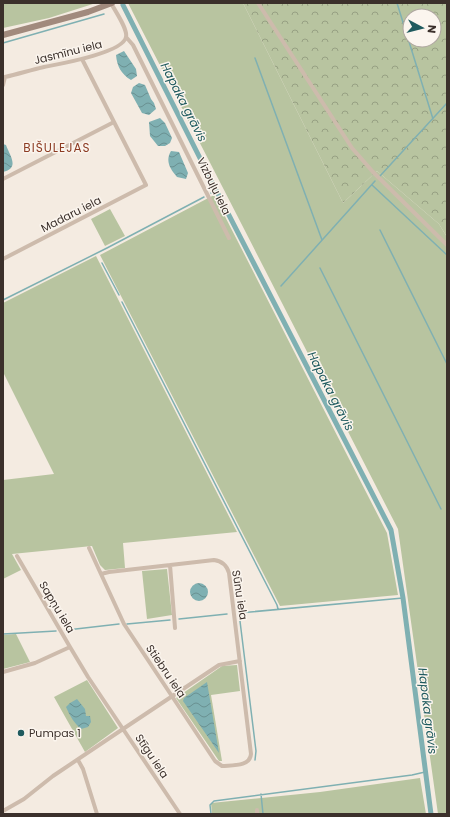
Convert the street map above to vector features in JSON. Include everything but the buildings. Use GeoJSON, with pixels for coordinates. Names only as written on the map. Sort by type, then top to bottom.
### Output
{"type":"FeatureCollection","features":[{"type":"Feature","properties":{"kind":"main road"},"geometry":{"type":"LineString","coordinates":[[3,35],[88,12],[112,3]]}},
{"type":"Feature","properties":{"kind":"street"},"geometry":{"type":"LineString","coordinates":[[112,3],[126,30],[126,37]]}},
{"type":"Feature","properties":{"kind":"street"},"geometry":{"type":"LineString","coordinates":[[258,3],[352,148],[369,168],[447,245]]}},
{"type":"Feature","properties":{"kind":"street","name":"Jasmīnu iela"},"geometry":{"type":"LineString","coordinates":[[3,85],[5,77],[82,60],[118,47],[126,37]]}},
{"type":"Feature","properties":{"kind":"street","name":"Vizbuļu iela"},"geometry":{"type":"LineString","coordinates":[[126,37],[134,45],[229,238]]}},
{"type":"Feature","properties":{"kind":"street"},"geometry":{"type":"LineString","coordinates":[[3,180],[114,122],[82,60]]}},
{"type":"Feature","properties":{"kind":"street","name":"Madaru iela"},"geometry":{"type":"LineString","coordinates":[[3,258],[146,186],[114,122]]}},
{"type":"Feature","properties":{"kind":"street","name":"Stiebru iela"},"geometry":{"type":"LineString","coordinates":[[89,548],[124,624],[220,765],[245,763],[250,761],[251,754]]}},
{"type":"Feature","properties":{"kind":"street","name":"Sapņu iela"},"geometry":{"type":"LineString","coordinates":[[3,672],[35,663],[70,646],[16,556]]}},
{"type":"Feature","properties":{"kind":"street","name":"Sūnu iela"},"geometry":{"type":"LineString","coordinates":[[101,574],[216,561],[224,564],[229,573],[251,754]]}},
{"type":"Feature","properties":{"kind":"street"},"geometry":{"type":"LineString","coordinates":[[170,565],[175,628]]}},
{"type":"Feature","properties":{"kind":"street"},"geometry":{"type":"LineString","coordinates":[[70,646],[88,677],[123,729],[219,665],[240,661]]}},
{"type":"Feature","properties":{"kind":"street","name":"Stīgu iela"},"geometry":{"type":"LineString","coordinates":[[3,811],[24,799],[45,782],[123,729],[180,814]]}},
{"type":"Feature","properties":{"kind":"street"},"geometry":{"type":"LineString","coordinates":[[78,760],[83,768],[96,814]]}},
{"type":"Feature","properties":{"kind":"green space"},"geometry":{"type":"Polygon","coordinates":[[[3,3],[96,3],[49,18],[3,28],[3,3]]]}},
{"type":"Feature","properties":{"kind":"green space"},"geometry":{"type":"Polygon","coordinates":[[[128,3],[243,3],[343,203],[377,171],[439,224],[447,237],[447,814],[438,814],[398,529],[128,3]]]}},
{"type":"Feature","properties":{"kind":"green space"},"geometry":{"type":"Polygon","coordinates":[[[243,3],[447,3],[447,237],[439,224],[377,171],[343,203],[243,3]]]}},
{"type":"Feature","properties":{"kind":"green space"},"geometry":{"type":"Polygon","coordinates":[[[214,195],[387,533],[398,595],[280,606],[100,255],[214,195]]]}},
{"type":"Feature","properties":{"kind":"green space"},"geometry":{"type":"Polygon","coordinates":[[[110,209],[125,236],[105,246],[91,219],[110,209]]]}},
{"type":"Feature","properties":{"kind":"green space"},"geometry":{"type":"Polygon","coordinates":[[[96,256],[237,532],[123,543],[125,568],[105,570],[100,565],[92,546],[12,554],[21,570],[3,579],[3,480],[54,474],[3,372],[3,303],[96,256]]]}},
{"type":"Feature","properties":{"kind":"green space"},"geometry":{"type":"Polygon","coordinates":[[[167,569],[172,615],[147,619],[142,571],[167,569]]]}},
{"type":"Feature","properties":{"kind":"green space"},"geometry":{"type":"Polygon","coordinates":[[[16,634],[30,662],[3,669],[3,635],[16,634]]]}},
{"type":"Feature","properties":{"kind":"green space"},"geometry":{"type":"Polygon","coordinates":[[[237,665],[240,691],[211,695],[222,761],[219,761],[176,698],[222,666],[237,665]]]}},
{"type":"Feature","properties":{"kind":"green space"},"geometry":{"type":"Polygon","coordinates":[[[87,680],[118,728],[85,752],[54,697],[87,680]]]}},
{"type":"Feature","properties":{"kind":"green space"},"geometry":{"type":"Polygon","coordinates":[[[420,778],[426,814],[212,814],[211,803],[320,792],[420,778]]]}},
{"type":"Feature","properties":{"kind":"water"},"geometry":{"type":"Polygon","coordinates":[[[124,51],[136,69],[137,76],[131,80],[122,72],[117,63],[116,55],[124,51]]]}},
{"type":"Feature","properties":{"kind":"water"},"geometry":{"type":"Polygon","coordinates":[[[139,83],[145,85],[156,109],[149,115],[142,113],[131,93],[133,87],[139,83]]]}},
{"type":"Feature","properties":{"kind":"water"},"geometry":{"type":"Polygon","coordinates":[[[160,118],[165,123],[172,138],[170,143],[165,146],[158,146],[150,136],[149,122],[160,118]]]}},
{"type":"Feature","properties":{"kind":"water"},"geometry":{"type":"Polygon","coordinates":[[[3,144],[6,145],[11,157],[12,165],[11,168],[3,172],[3,144]]]}},
{"type":"Feature","properties":{"kind":"water"},"geometry":{"type":"Polygon","coordinates":[[[171,151],[179,152],[188,173],[186,179],[177,177],[170,168],[168,158],[171,151]]]}},
{"type":"Feature","properties":{"kind":"water"},"geometry":{"type":"Polygon","coordinates":[[[199,583],[205,586],[208,592],[205,598],[199,601],[193,598],[190,592],[193,586],[199,583]]]}},
{"type":"Feature","properties":{"kind":"water"},"geometry":{"type":"Polygon","coordinates":[[[207,682],[219,753],[183,701],[184,698],[207,682]]]}},
{"type":"Feature","properties":{"kind":"water"},"geometry":{"type":"Polygon","coordinates":[[[77,699],[85,709],[86,716],[90,716],[91,722],[88,727],[81,729],[72,719],[66,707],[77,699]]]}},
{"type":"Feature","properties":{"kind":"waterway"},"geometry":{"type":"LineString","coordinates":[[397,3],[433,119]]}},
{"type":"Feature","properties":{"kind":"waterway","name":"Hapaka grāvis"},"geometry":{"type":"LineString","coordinates":[[123,5],[216,190],[391,530],[403,598],[431,814]]}},
{"type":"Feature","properties":{"kind":"waterway"},"geometry":{"type":"LineString","coordinates":[[3,43],[104,14]]}},
{"type":"Feature","properties":{"kind":"waterway"},"geometry":{"type":"LineString","coordinates":[[255,58],[322,240]]}},
{"type":"Feature","properties":{"kind":"waterway"},"geometry":{"type":"LineString","coordinates":[[380,176],[447,103]]}},
{"type":"Feature","properties":{"kind":"waterway"},"geometry":{"type":"LineString","coordinates":[[281,286],[375,181]]}},
{"type":"Feature","properties":{"kind":"waterway"},"geometry":{"type":"LineString","coordinates":[[372,185],[447,255]]}},
{"type":"Feature","properties":{"kind":"waterway","name":"Hapaka grāvis"},"geometry":{"type":"LineString","coordinates":[[211,193],[216,190]]}},
{"type":"Feature","properties":{"kind":"waterway"},"geometry":{"type":"LineString","coordinates":[[3,300],[204,197]]}},
{"type":"Feature","properties":{"kind":"waterway"},"geometry":{"type":"LineString","coordinates":[[380,230],[447,364]]}},
{"type":"Feature","properties":{"kind":"waterway"},"geometry":{"type":"LineString","coordinates":[[102,263],[119,295]]}},
{"type":"Feature","properties":{"kind":"waterway"},"geometry":{"type":"LineString","coordinates":[[320,268],[441,509]]}},
{"type":"Feature","properties":{"kind":"waterway"},"geometry":{"type":"LineString","coordinates":[[122,302],[278,609]]}},
{"type":"Feature","properties":{"kind":"waterway"},"geometry":{"type":"LineString","coordinates":[[255,760],[256,751],[239,613],[403,598]]}},
{"type":"Feature","properties":{"kind":"waterway"},"geometry":{"type":"LineString","coordinates":[[179,619],[227,614]]}},
{"type":"Feature","properties":{"kind":"waterway"},"geometry":{"type":"LineString","coordinates":[[127,624],[170,620]]}},
{"type":"Feature","properties":{"kind":"waterway"},"geometry":{"type":"LineString","coordinates":[[67,630],[119,624]]}},
{"type":"Feature","properties":{"kind":"waterway"},"geometry":{"type":"LineString","coordinates":[[3,634],[56,631]]}},
{"type":"Feature","properties":{"kind":"waterway"},"geometry":{"type":"LineString","coordinates":[[211,814],[210,805],[214,801],[412,775],[425,772]]}},
{"type":"Feature","properties":{"kind":"waterway"},"geometry":{"type":"LineString","coordinates":[[261,794],[263,814]]}},
{"type":"Feature","properties":{"kind":"place","name":"Pumpas 1"},"geometry":{"type":"Point","coordinates":[21,733]}},
{"type":"Feature","properties":{"kind":"district","name":"BIŠULEJAS"},"geometry":{"type":"Point","coordinates":[57,147]}}]}
